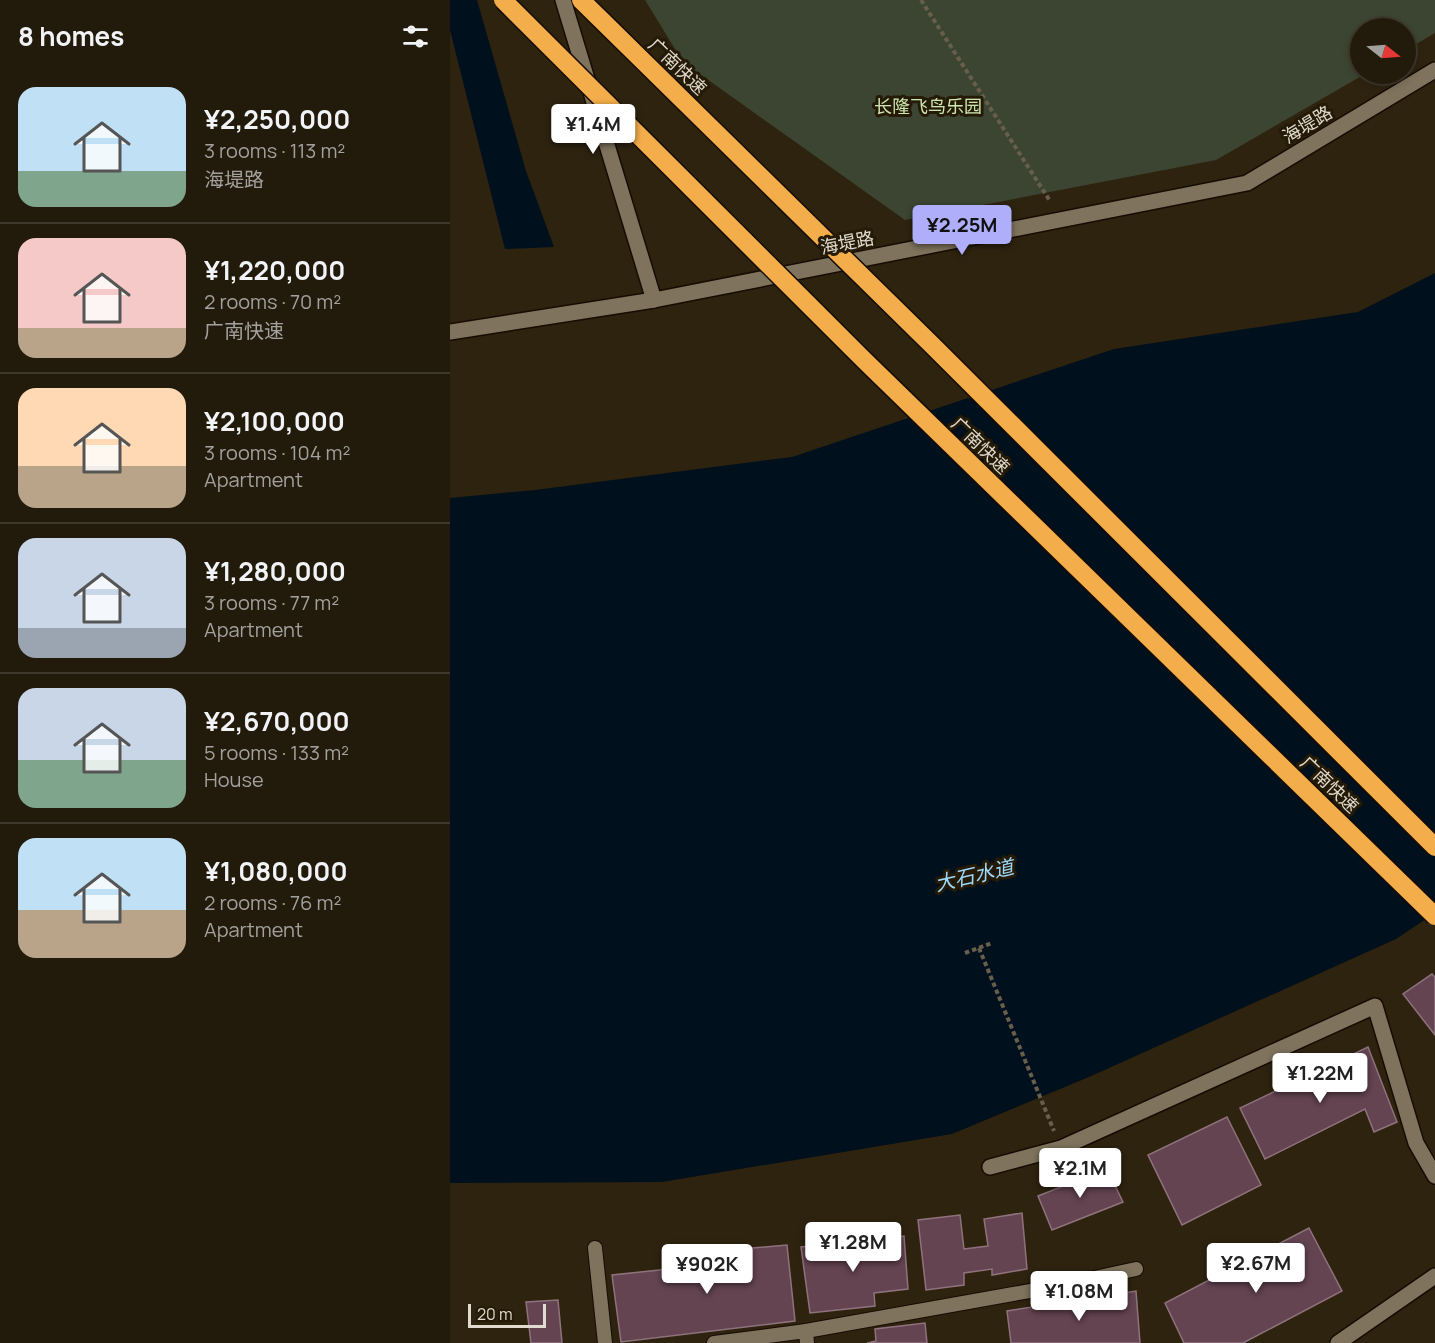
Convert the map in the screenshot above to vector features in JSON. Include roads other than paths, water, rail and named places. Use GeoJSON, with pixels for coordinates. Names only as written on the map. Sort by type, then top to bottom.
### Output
{"type":"FeatureCollection","features":[{"type":"Feature","properties":{"kind":"highway","name":"广南快速"},"geometry":{"type":"LineString","coordinates":[[502,0],[864,360],[1435,916]]}},
{"type":"Feature","properties":{"kind":"highway","name":"广南快速"},"geometry":{"type":"LineString","coordinates":[[581,0],[932,345],[1435,847]]}},
{"type":"Feature","properties":{"kind":"street"},"geometry":{"type":"LineString","coordinates":[[563,0],[654,300]]}},
{"type":"Feature","properties":{"kind":"street","name":"海堤路"},"geometry":{"type":"LineString","coordinates":[[450,332],[654,300],[1246,183],[1435,70]]}},
{"type":"Feature","properties":{"kind":"street"},"geometry":{"type":"LineString","coordinates":[[990,1167],[1061,1148],[1375,1006],[1416,1143],[1435,1176]]}},
{"type":"Feature","properties":{"kind":"street"},"geometry":{"type":"LineString","coordinates":[[1338,1343],[1435,1276]]}},
{"type":"Feature","properties":{"kind":"lane"},"geometry":{"type":"LineString","coordinates":[[595,1248],[605,1343]]}},
{"type":"Feature","properties":{"kind":"lane"},"geometry":{"type":"LineString","coordinates":[[714,1343],[807,1337],[1136,1269]]}},
{"type":"Feature","properties":{"kind":"water"},"geometry":{"type":"Polygon","coordinates":[[[450,0],[477,0],[526,171],[554,247],[505,249],[450,30],[450,0]]]}},
{"type":"Feature","properties":{"kind":"water","name":"大石水道"},"geometry":{"type":"Polygon","coordinates":[[[1435,273],[1435,913],[1396,939],[1089,1077],[952,1134],[662,1182],[450,1183],[450,498],[535,490],[792,457],[1114,349],[1358,312],[1435,273]]]}},
{"type":"Feature","properties":{"kind":"park label","name":"长隆飞鸟乐园"},"geometry":{"type":"Point","coordinates":[928,106]}}]}
